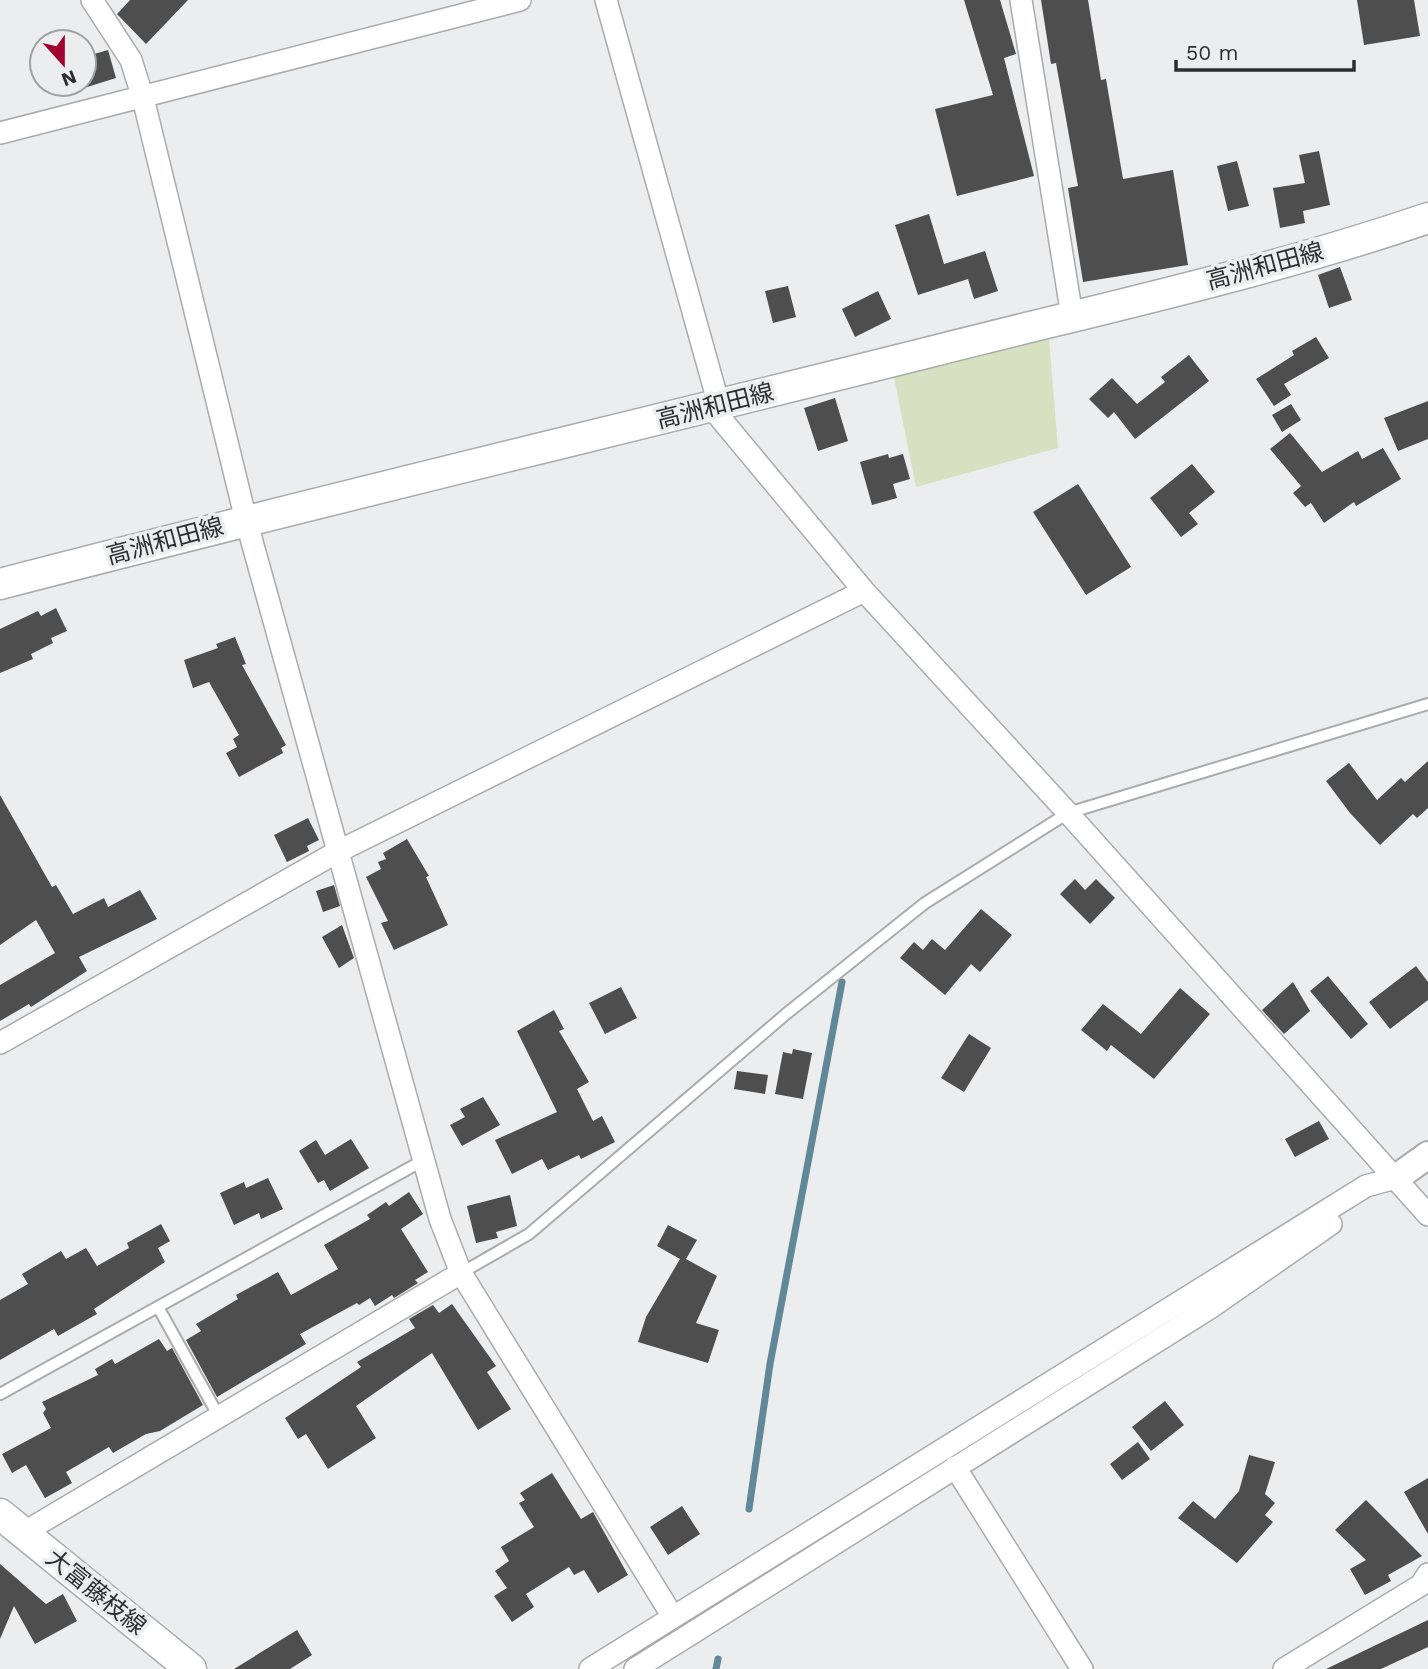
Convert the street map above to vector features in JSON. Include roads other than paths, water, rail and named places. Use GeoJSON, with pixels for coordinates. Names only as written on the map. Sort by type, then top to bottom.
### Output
{"type":"FeatureCollection","features":[{"type":"Feature","properties":{"kind":"main road","name":"高洲和田線"},"geometry":{"type":"LineString","coordinates":[[0,584],[246,520],[1072,316],[1338,247],[1428,218]]}},
{"type":"Feature","properties":{"kind":"main road","name":"大富藤枝線"},"geometry":{"type":"LineString","coordinates":[[11,1523],[191,1669]]}},
{"type":"Feature","properties":{"kind":"street"},"geometry":{"type":"LineString","coordinates":[[92,0],[131,60],[143,98],[246,520],[440,1219],[461,1273],[673,1617]]}},
{"type":"Feature","properties":{"kind":"street"},"geometry":{"type":"LineString","coordinates":[[0,133],[520,0]]}},
{"type":"Feature","properties":{"kind":"street"},"geometry":{"type":"LineString","coordinates":[[606,0],[715,406],[864,591],[1068,813],[1428,1215]]}},
{"type":"Feature","properties":{"kind":"street"},"geometry":{"type":"LineString","coordinates":[[1021,0],[1072,316]]}},
{"type":"Feature","properties":{"kind":"street"},"geometry":{"type":"LineString","coordinates":[[0,1043],[339,851],[864,591]]}},
{"type":"Feature","properties":{"kind":"street"},"geometry":{"type":"LineString","coordinates":[[635,1669],[1213,1306],[1428,1155]]}},
{"type":"Feature","properties":{"kind":"street"},"geometry":{"type":"LineString","coordinates":[[590,1669],[1366,1186],[1396,1178]]}},
{"type":"Feature","properties":{"kind":"street"},"geometry":{"type":"LineString","coordinates":[[11,1523],[218,1415],[461,1273]]}},
{"type":"Feature","properties":{"kind":"street"},"geometry":{"type":"LineString","coordinates":[[955,1467],[1082,1669]]}},
{"type":"Feature","properties":{"kind":"street"},"geometry":{"type":"LineString","coordinates":[[1284,1669],[1421,1585],[1428,1574]]}},
{"type":"Feature","properties":{"kind":"lane"},"geometry":{"type":"LineString","coordinates":[[461,1273],[529,1234],[786,1014],[925,903],[1068,813],[1428,704]]}},
{"type":"Feature","properties":{"kind":"lane"},"geometry":{"type":"LineString","coordinates":[[0,1394],[424,1160]]}},
{"type":"Feature","properties":{"kind":"lane"},"geometry":{"type":"LineString","coordinates":[[158,1307],[218,1415]]}},
{"type":"Feature","properties":{"kind":"waterway"},"geometry":{"type":"LineString","coordinates":[[749,1509],[770,1364],[842,982]]}},
{"type":"Feature","properties":{"kind":"waterway"},"geometry":{"type":"LineString","coordinates":[[716,1669],[718,1659]]}}]}
